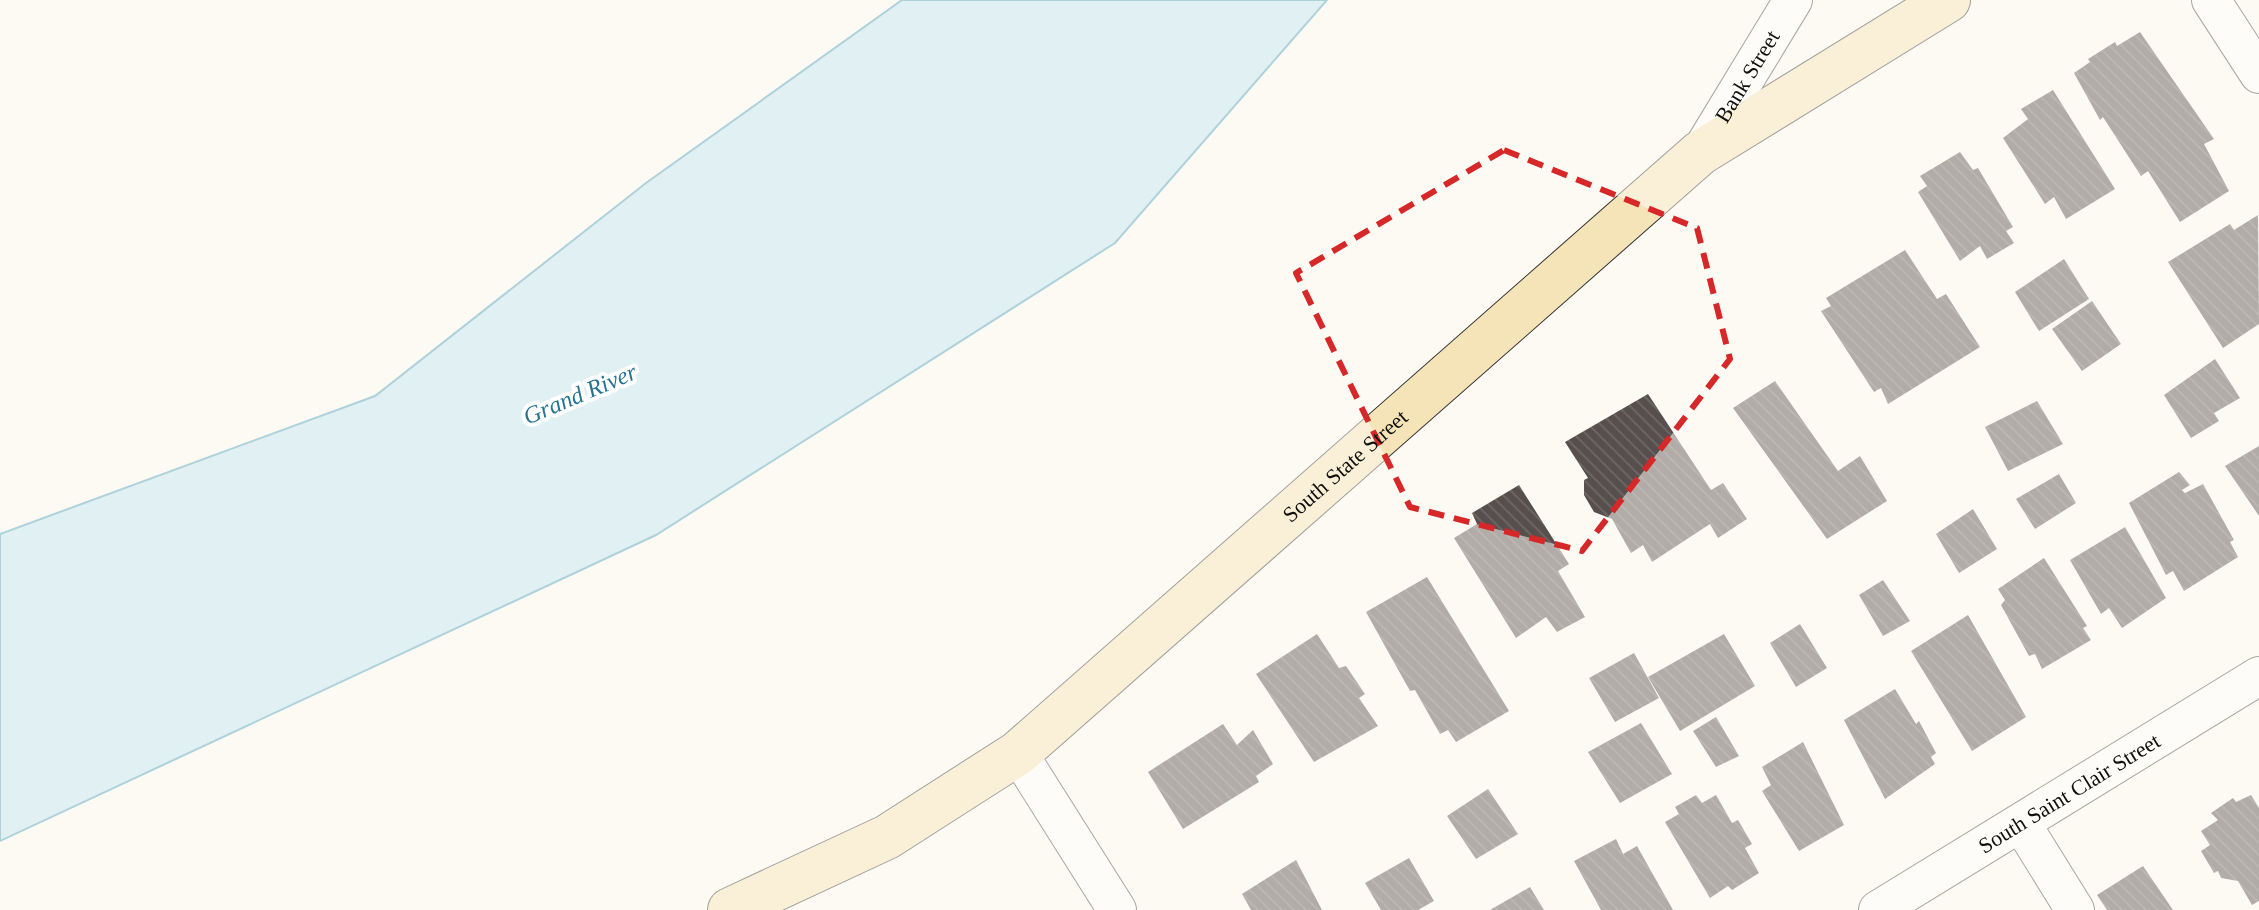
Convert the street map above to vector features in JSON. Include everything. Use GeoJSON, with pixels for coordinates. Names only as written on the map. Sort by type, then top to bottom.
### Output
{"type":"FeatureCollection","features":[{"type":"Feature","properties":{"kind":"main road","name":"South State Street"},"geometry":{"type":"LineString","coordinates":[[730,910],[887,837],[1018,753],[1700,153],[1948,0]]}},
{"type":"Feature","properties":{"kind":"street","name":"Bank Street"},"geometry":{"type":"LineString","coordinates":[[1700,153],[1793,0]]}},
{"type":"Feature","properties":{"kind":"street"},"geometry":{"type":"LineString","coordinates":[[2211,0],[2259,74]]}},
{"type":"Feature","properties":{"kind":"street","name":"South Saint Clair Street"},"geometry":{"type":"LineString","coordinates":[[1878,910],[2259,676]]}},
{"type":"Feature","properties":{"kind":"street"},"geometry":{"type":"LineString","coordinates":[[1018,753],[1117,910]]}},
{"type":"Feature","properties":{"kind":"street"},"geometry":{"type":"LineString","coordinates":[[2021,823],[2075,910]]}},
{"type":"Feature","properties":{"kind":"highlighted area"},"geometry":{"type":"Polygon","coordinates":[[[1504,150],[1697,228],[1730,359],[1582,551],[1410,507],[1296,273],[1504,150]]]}},
{"type":"Feature","properties":{"kind":"water","name":"Grand River"},"geometry":{"type":"Polygon","coordinates":[[[902,0],[1327,0],[1115,243],[656,535],[0,841],[0,534],[375,396],[646,183],[902,0]]]}},
{"type":"Feature","properties":{"kind":"building"},"geometry":{"type":"Polygon","coordinates":[[[2140,32],[2214,139],[2204,144],[2229,191],[2180,222],[2148,171],[2141,176],[2103,117],[2100,120],[2074,73],[2090,62],[2088,59],[2115,42],[2117,46],[2140,32]]]}},
{"type":"Feature","properties":{"kind":"building"},"geometry":{"type":"Polygon","coordinates":[[[2053,90],[2115,189],[2066,219],[2054,197],[2045,204],[2003,138],[2028,119],[2021,109],[2053,90]]]}},
{"type":"Feature","properties":{"kind":"building"},"geometry":{"type":"Polygon","coordinates":[[[1960,152],[1973,170],[1978,168],[2013,227],[2006,231],[2014,243],[1987,259],[1980,246],[1960,261],[1918,192],[1927,186],[1920,176],[1960,152]]]}},
{"type":"Feature","properties":{"kind":"building"},"geometry":{"type":"Polygon","coordinates":[[[2258,215],[2259,324],[2223,348],[2168,262],[2230,224],[2234,230],[2258,215]]]}},
{"type":"Feature","properties":{"kind":"building"},"geometry":{"type":"Polygon","coordinates":[[[1905,250],[1937,299],[1946,294],[1980,347],[1888,404],[1881,388],[1874,392],[1821,311],[1831,306],[1826,298],[1905,250]]]}},
{"type":"Feature","properties":{"kind":"building"},"geometry":{"type":"Polygon","coordinates":[[[2064,259],[2089,299],[2039,331],[2015,292],[2064,259]]]}},
{"type":"Feature","properties":{"kind":"building"},"geometry":{"type":"Polygon","coordinates":[[[2092,301],[2121,344],[2082,371],[2052,329],[2092,301]]]}},
{"type":"Feature","properties":{"kind":"building"},"geometry":{"type":"Polygon","coordinates":[[[2215,359],[2240,398],[2214,413],[2219,421],[2191,438],[2164,395],[2215,359]]]}},
{"type":"Feature","properties":{"kind":"building"},"geometry":{"type":"Polygon","coordinates":[[[1775,381],[1838,471],[1860,456],[1887,501],[1827,539],[1733,408],[1775,381]]]}},
{"type":"Feature","properties":{"kind":"building"},"geometry":{"type":"Polygon","coordinates":[[[1648,394],[1711,490],[1723,483],[1747,519],[1718,538],[1710,524],[1652,562],[1643,545],[1631,553],[1612,519],[1594,512],[1584,495],[1584,480],[1588,478],[1565,442],[1648,394]]]}},
{"type":"Feature","properties":{"kind":"building"},"geometry":{"type":"Polygon","coordinates":[[[2037,401],[2063,444],[2008,471],[1985,427],[2037,401]]]}},
{"type":"Feature","properties":{"kind":"building"},"geometry":{"type":"Polygon","coordinates":[[[2259,446],[2259,516],[2225,466],[2259,446]]]}},
{"type":"Feature","properties":{"kind":"building"},"geometry":{"type":"Polygon","coordinates":[[[2179,472],[2190,485],[2182,490],[2185,493],[2203,484],[2234,540],[2230,542],[2238,557],[2184,591],[2173,571],[2166,575],[2129,503],[2179,472]]]}},
{"type":"Feature","properties":{"kind":"building"},"geometry":{"type":"Polygon","coordinates":[[[2059,474],[2076,503],[2035,529],[2016,499],[2059,474]]]}},
{"type":"Feature","properties":{"kind":"building"},"geometry":{"type":"Polygon","coordinates":[[[1519,485],[1569,564],[1558,571],[1585,617],[1557,632],[1546,617],[1516,638],[1454,538],[1477,524],[1472,513],[1519,485]]]}},
{"type":"Feature","properties":{"kind":"building"},"geometry":{"type":"Polygon","coordinates":[[[1973,509],[1997,549],[1959,573],[1936,534],[1973,509]]]}},
{"type":"Feature","properties":{"kind":"building"},"geometry":{"type":"Polygon","coordinates":[[[2125,527],[2166,598],[2122,628],[2109,608],[2101,614],[2070,560],[2125,527]]]}},
{"type":"Feature","properties":{"kind":"building"},"geometry":{"type":"Polygon","coordinates":[[[2044,558],[2087,626],[2083,628],[2091,640],[2042,669],[2035,654],[2029,656],[2001,605],[2005,600],[1998,589],[2044,558]]]}},
{"type":"Feature","properties":{"kind":"building"},"geometry":{"type":"Polygon","coordinates":[[[1427,577],[1509,711],[1456,742],[1448,730],[1440,734],[1415,690],[1410,691],[1366,612],[1427,577]]]}},
{"type":"Feature","properties":{"kind":"building"},"geometry":{"type":"Polygon","coordinates":[[[1883,580],[1910,621],[1883,636],[1859,595],[1883,580]]]}},
{"type":"Feature","properties":{"kind":"building"},"geometry":{"type":"Polygon","coordinates":[[[1968,615],[2026,717],[1972,751],[1911,651],[1968,615]]]}},
{"type":"Feature","properties":{"kind":"building"},"geometry":{"type":"Polygon","coordinates":[[[1800,624],[1827,668],[1796,687],[1770,643],[1800,624]]]}},
{"type":"Feature","properties":{"kind":"building"},"geometry":{"type":"Polygon","coordinates":[[[1317,634],[1339,668],[1346,666],[1365,694],[1359,698],[1378,726],[1314,762],[1256,674],[1317,634]]]}},
{"type":"Feature","properties":{"kind":"building"},"geometry":{"type":"Polygon","coordinates":[[[1724,634],[1755,686],[1680,731],[1648,677],[1724,634]]]}},
{"type":"Feature","properties":{"kind":"building"},"geometry":{"type":"Polygon","coordinates":[[[1634,653],[1659,698],[1615,722],[1589,678],[1634,653]]]}},
{"type":"Feature","properties":{"kind":"building"},"geometry":{"type":"Polygon","coordinates":[[[1895,689],[1916,724],[1919,721],[1936,753],[1931,757],[1935,764],[1885,799],[1844,720],[1895,689]]]}},
{"type":"Feature","properties":{"kind":"building"},"geometry":{"type":"Polygon","coordinates":[[[1716,717],[1739,756],[1716,767],[1693,731],[1716,717]]]}},
{"type":"Feature","properties":{"kind":"building"},"geometry":{"type":"Polygon","coordinates":[[[1641,723],[1672,774],[1620,803],[1588,752],[1641,723]]]}},
{"type":"Feature","properties":{"kind":"building"},"geometry":{"type":"Polygon","coordinates":[[[1223,724],[1237,745],[1253,730],[1273,764],[1256,776],[1259,782],[1183,829],[1148,772],[1223,724]]]}},
{"type":"Feature","properties":{"kind":"building"},"geometry":{"type":"Polygon","coordinates":[[[1803,742],[1844,825],[1799,851],[1762,791],[1771,785],[1762,767],[1803,742]]]}},
{"type":"Feature","properties":{"kind":"building"},"geometry":{"type":"Polygon","coordinates":[[[1488,789],[1518,834],[1476,859],[1447,816],[1488,789]]]}},
{"type":"Feature","properties":{"kind":"building"},"geometry":{"type":"Polygon","coordinates":[[[1696,795],[1702,803],[1716,795],[1732,823],[1738,820],[1752,844],[1745,848],[1759,873],[1732,890],[1728,886],[1710,898],[1665,822],[1679,814],[1675,807],[1696,795]]]}},
{"type":"Feature","properties":{"kind":"building"},"geometry":{"type":"Polygon","coordinates":[[[2251,795],[2259,808],[2259,901],[2252,905],[2238,881],[2221,878],[2218,871],[2214,873],[2201,851],[2210,845],[2201,831],[2218,820],[2211,813],[2233,798],[2236,802],[2251,795]]]}},
{"type":"Feature","properties":{"kind":"building"},"geometry":{"type":"Polygon","coordinates":[[[1616,839],[1623,854],[1637,846],[1673,910],[1601,910],[1574,861],[1616,839]]]}},
{"type":"Feature","properties":{"kind":"building"},"geometry":{"type":"Polygon","coordinates":[[[1409,858],[1434,901],[1418,910],[1381,910],[1365,883],[1409,858]]]}},
{"type":"Feature","properties":{"kind":"building"},"geometry":{"type":"Polygon","coordinates":[[[1296,860],[1322,910],[1251,910],[1242,894],[1296,860]]]}},
{"type":"Feature","properties":{"kind":"building"},"geometry":{"type":"Polygon","coordinates":[[[2143,866],[2173,910],[2107,910],[2097,895],[2143,866]]]}},
{"type":"Feature","properties":{"kind":"building"},"geometry":{"type":"Polygon","coordinates":[[[1530,887],[1544,910],[1490,910],[1530,887]]]}}]}
